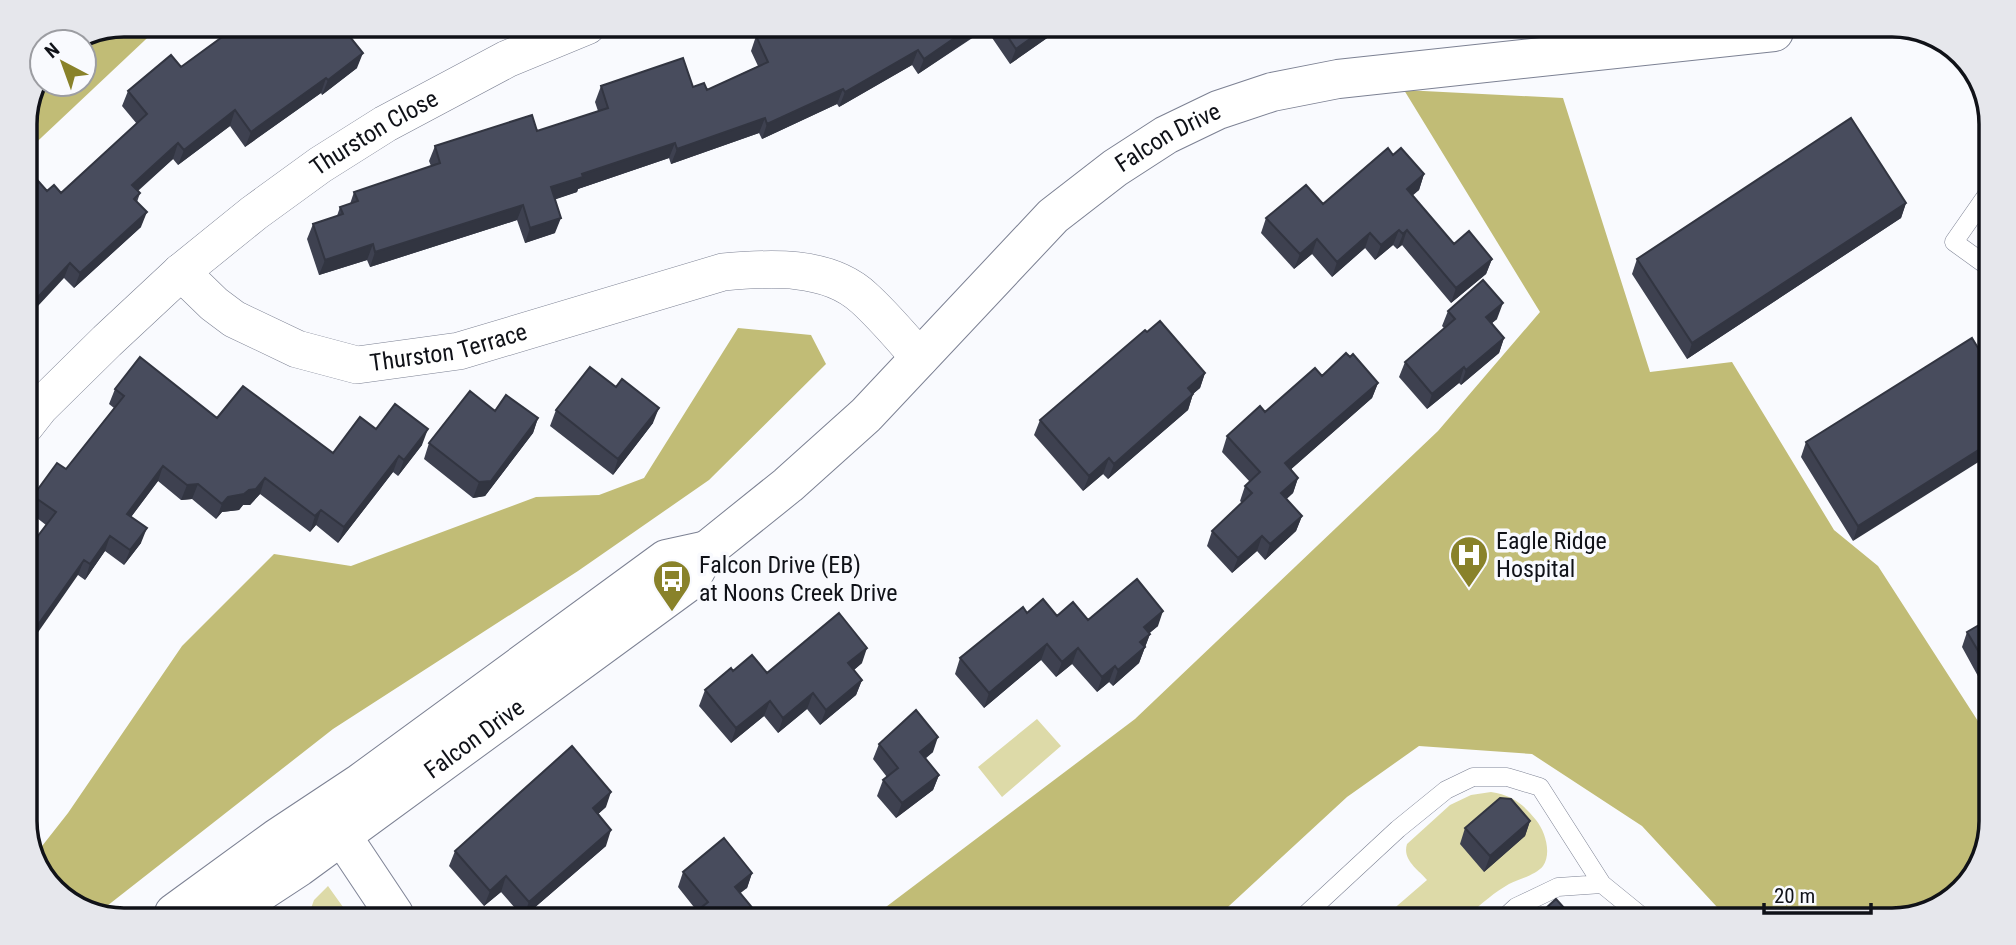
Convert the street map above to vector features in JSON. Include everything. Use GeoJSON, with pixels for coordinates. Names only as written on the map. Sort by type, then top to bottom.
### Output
{"type":"FeatureCollection","features":[{"type":"Feature","properties":{"kind":"street","name":"Thurston Close"},"geometry":{"type":"LineString","coordinates":[[181,272],[254,213],[320,165],[385,124],[507,59],[560,37]]}},
{"type":"Feature","properties":{"kind":"street","name":"Falcon Drive"},"geometry":{"type":"LineString","coordinates":[[235,908],[332,822],[666,559],[707,550],[788,485],[866,415],[1053,216],[1115,168],[1166,135],[1218,110],[1272,92],[1338,79],[1728,37]]}},
{"type":"Feature","properties":{"kind":"street","name":"Thurston Terrace"},"geometry":{"type":"LineString","coordinates":[[181,272],[234,319],[297,349],[358,365],[459,351],[723,272],[762,268],[797,270],[835,280],[863,296],[920,358]]}},
{"type":"Feature","properties":{"kind":"street"},"geometry":{"type":"LineString","coordinates":[[37,411],[97,350],[181,272]]}},
{"type":"Feature","properties":{"kind":"street"},"geometry":{"type":"LineString","coordinates":[[181,908],[277,838],[332,822],[390,908]]}},
{"type":"Feature","properties":{"kind":"lane"},"geometry":{"type":"LineString","coordinates":[[1979,206],[1954,242],[1979,260]]}},
{"type":"Feature","properties":{"kind":"lane"},"geometry":{"type":"LineString","coordinates":[[1313,908],[1407,821],[1446,790],[1473,777],[1507,776],[1540,787],[1602,884],[1631,908]]}},
{"type":"Feature","properties":{"kind":"lane"},"geometry":{"type":"LineString","coordinates":[[1516,908],[1558,887],[1602,884]]}},
{"type":"Feature","properties":{"kind":"shaded area"},"geometry":{"type":"Polygon","coordinates":[[[148,37],[98,84],[98,41],[107,38],[148,37]]]}},
{"type":"Feature","properties":{"kind":"shaded area"},"geometry":{"type":"Polygon","coordinates":[[[1404,90],[1563,98],[1650,372],[1732,362],[1834,530],[1878,566],[1979,723],[1978,838],[1968,865],[1950,887],[1931,899],[1903,908],[1718,908],[1642,826],[1532,754],[1419,746],[1347,797],[1227,908],[885,908],[1135,719],[1438,431],[1540,312],[1404,90]]]}},
{"type":"Feature","properties":{"kind":"shaded area"},"geometry":{"type":"Polygon","coordinates":[[[41,98],[83,98],[37,142],[41,98]]]}},
{"type":"Feature","properties":{"kind":"shaded area"},"geometry":{"type":"Polygon","coordinates":[[[738,328],[811,335],[826,364],[709,480],[578,571],[333,729],[106,907],[80,897],[62,883],[48,865],[41,847],[68,813],[182,646],[274,554],[351,566],[536,497],[599,495],[644,478],[738,328]]]}},
{"type":"Feature","properties":{"kind":"shaded area"},"geometry":{"type":"Polygon","coordinates":[[[1037,719],[1061,746],[1002,797],[978,767],[1037,719]]]}},
{"type":"Feature","properties":{"kind":"shaded area"},"geometry":{"type":"Polygon","coordinates":[[[1491,792],[1505,795],[1526,809],[1545,836],[1547,855],[1543,866],[1504,887],[1477,908],[1395,908],[1427,880],[1409,860],[1407,844],[1450,805],[1471,795],[1491,792]]]}},
{"type":"Feature","properties":{"kind":"shaded area"},"geometry":{"type":"Polygon","coordinates":[[[328,886],[344,908],[311,908],[314,900],[328,886]]]}},
{"type":"Feature","properties":{"kind":"building"},"geometry":{"type":"Polygon","coordinates":[[[222,37],[350,37],[363,53],[251,132],[235,110],[184,150],[178,143],[132,185],[140,193],[134,199],[147,212],[80,273],[70,263],[37,298],[37,180],[47,191],[54,185],[61,193],[147,114],[128,91],[171,55],[181,67],[222,37]]]}},
{"type":"Feature","properties":{"kind":"building"},"geometry":{"type":"Polygon","coordinates":[[[756,37],[956,37],[924,59],[918,50],[845,92],[843,89],[767,124],[765,118],[677,149],[675,143],[551,187],[561,218],[530,228],[523,205],[375,252],[373,244],[325,260],[313,224],[343,214],[340,207],[358,201],[354,192],[440,163],[435,146],[532,115],[537,131],[608,108],[601,86],[683,58],[693,87],[704,83],[707,90],[768,62],[756,37]]]}},
{"type":"Feature","properties":{"kind":"building"},"geometry":{"type":"Polygon","coordinates":[[[1008,37],[1033,37],[1016,49],[1008,37]]]}},
{"type":"Feature","properties":{"kind":"building"},"geometry":{"type":"Polygon","coordinates":[[[1851,118],[1906,203],[1692,343],[1637,259],[1851,118]]]}},
{"type":"Feature","properties":{"kind":"building"},"geometry":{"type":"Polygon","coordinates":[[[1388,148],[1393,155],[1401,148],[1424,174],[1407,189],[1454,244],[1469,231],[1492,259],[1456,288],[1407,230],[1403,234],[1399,230],[1381,245],[1370,233],[1337,262],[1317,239],[1300,254],[1266,218],[1306,185],[1323,204],[1388,148]]]}},
{"type":"Feature","properties":{"kind":"building"},"geometry":{"type":"Polygon","coordinates":[[[1483,280],[1503,303],[1486,317],[1504,338],[1432,394],[1405,362],[1455,319],[1448,311],[1483,280]]]}},
{"type":"Feature","properties":{"kind":"building"},"geometry":{"type":"Polygon","coordinates":[[[1160,321],[1205,373],[1188,388],[1193,394],[1114,464],[1109,458],[1089,476],[1040,420],[1145,330],[1147,332],[1160,321]]]}},
{"type":"Feature","properties":{"kind":"building"},"geometry":{"type":"Polygon","coordinates":[[[1972,338],[1979,350],[1979,450],[1858,526],[1806,442],[1972,338]]]}},
{"type":"Feature","properties":{"kind":"building"},"geometry":{"type":"Polygon","coordinates":[[[1346,353],[1350,357],[1353,354],[1378,383],[1285,463],[1298,478],[1281,493],[1302,516],[1270,544],[1262,536],[1238,558],[1212,531],[1252,493],[1245,486],[1260,472],[1227,436],[1260,406],[1265,412],[1315,368],[1322,376],[1346,353]]]}},
{"type":"Feature","properties":{"kind":"building"},"geometry":{"type":"Polygon","coordinates":[[[140,357],[217,418],[243,386],[333,453],[360,417],[376,429],[395,404],[428,429],[404,460],[399,456],[344,527],[321,510],[315,516],[265,478],[256,489],[228,497],[222,504],[198,484],[187,485],[163,466],[127,514],[147,528],[130,550],[110,536],[90,564],[84,560],[37,626],[37,537],[56,512],[37,499],[37,490],[57,463],[66,469],[124,396],[115,389],[140,357]]]}},
{"type":"Feature","properties":{"kind":"building"},"geometry":{"type":"Polygon","coordinates":[[[590,367],[616,387],[622,379],[659,408],[618,459],[556,410],[590,367]]]}},
{"type":"Feature","properties":{"kind":"building"},"geometry":{"type":"Polygon","coordinates":[[[470,391],[495,411],[506,395],[538,418],[491,481],[479,482],[429,443],[470,391]]]}},
{"type":"Feature","properties":{"kind":"building"},"geometry":{"type":"Polygon","coordinates":[[[1137,579],[1163,611],[1144,627],[1150,634],[1140,642],[1145,647],[1118,670],[1115,666],[1102,677],[1078,648],[1062,662],[1047,644],[989,693],[960,658],[1023,607],[1027,613],[1043,599],[1057,616],[1073,602],[1088,620],[1137,579]]]}},
{"type":"Feature","properties":{"kind":"building"},"geometry":{"type":"Polygon","coordinates":[[[839,613],[867,648],[848,663],[862,680],[826,710],[813,693],[783,718],[770,701],[736,728],[705,690],[731,668],[733,671],[752,655],[767,673],[839,613]]]}},
{"type":"Feature","properties":{"kind":"building"},"geometry":{"type":"Polygon","coordinates":[[[1979,625],[1979,652],[1967,632],[1979,625]]]}},
{"type":"Feature","properties":{"kind":"building"},"geometry":{"type":"Polygon","coordinates":[[[916,710],[938,737],[920,752],[939,775],[902,803],[883,780],[898,768],[879,744],[916,710]]]}},
{"type":"Feature","properties":{"kind":"building"},"geometry":{"type":"Polygon","coordinates":[[[572,746],[611,792],[593,808],[611,830],[529,902],[506,876],[490,891],[455,851],[572,746]]]}},
{"type":"Feature","properties":{"kind":"building"},"geometry":{"type":"Polygon","coordinates":[[[1500,798],[1511,799],[1530,821],[1490,856],[1465,828],[1500,798]]]}},
{"type":"Feature","properties":{"kind":"building"},"geometry":{"type":"Polygon","coordinates":[[[724,838],[752,873],[735,887],[752,908],[701,908],[708,902],[683,872],[724,838]]]}},
{"type":"Feature","properties":{"kind":"building"},"geometry":{"type":"Polygon","coordinates":[[[1556,899],[1564,908],[1546,908],[1556,899]]]}},
{"type":"Feature","properties":{"kind":"place","name":"Eagle Ridge Hospital"},"geometry":{"type":"Point","coordinates":[1469,589]}},
{"type":"Feature","properties":{"kind":"place","name":"Falcon Drive (EB) at Noons Creek Drive"},"geometry":{"type":"Point","coordinates":[672,613]}}]}
